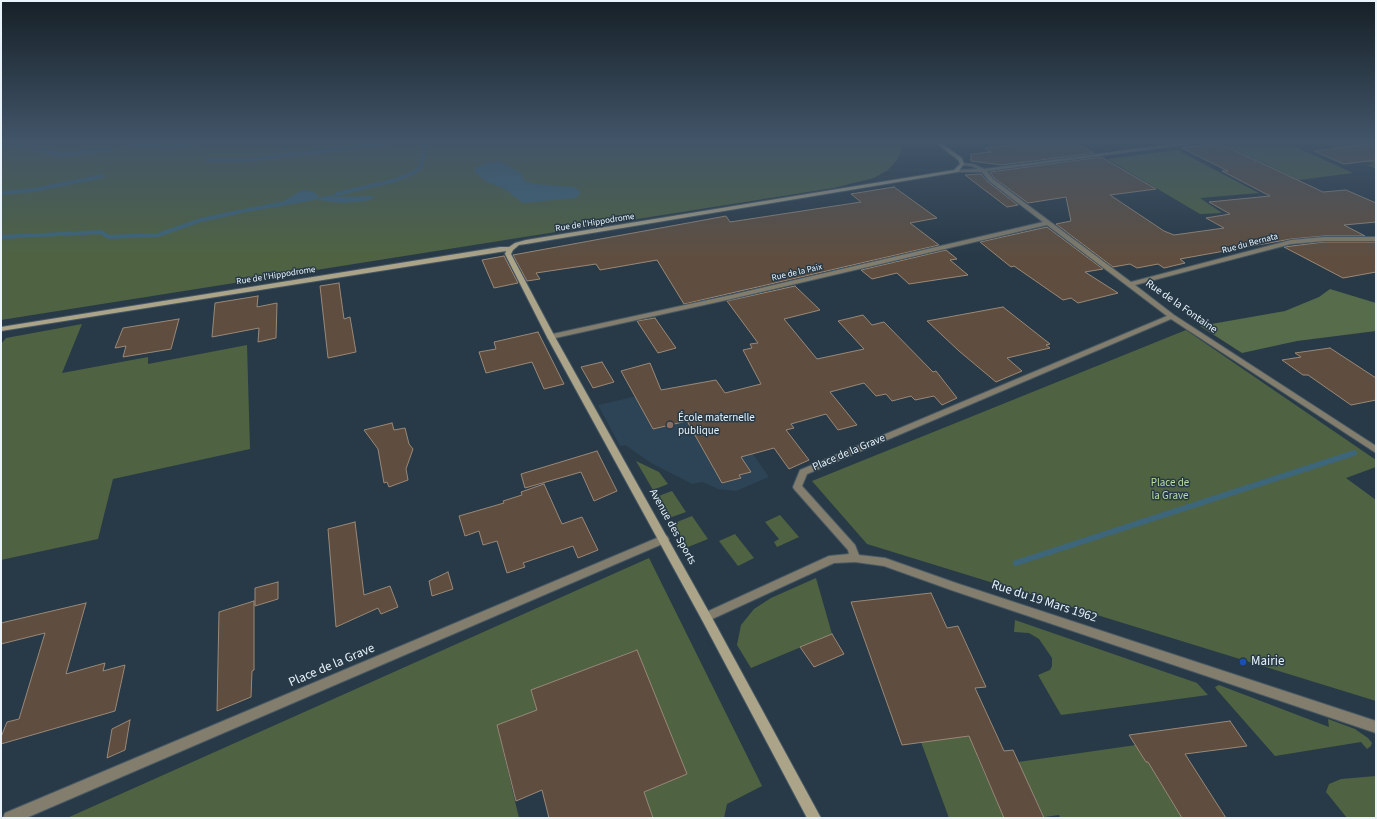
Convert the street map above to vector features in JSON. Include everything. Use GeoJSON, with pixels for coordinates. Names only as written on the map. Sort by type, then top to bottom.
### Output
{"type":"FeatureCollection","features":[{"type":"Feature","properties":{"kind":"main road","name":"Rue de l'Hippodrome"},"geometry":{"type":"LineString","coordinates":[[1,329],[500,249],[510,249],[517,244],[526,242],[894,181]]}},
{"type":"Feature","properties":{"kind":"main road","name":"Avenue des Sports"},"geometry":{"type":"LineString","coordinates":[[510,249],[508,254],[551,337],[664,540],[814,818]]}},
{"type":"Feature","properties":{"kind":"street","name":"Rue de la Fontaine"},"geometry":{"type":"LineString","coordinates":[[993,181],[1046,223],[1131,284],[1139,292],[1172,316],[1376,450]]}},
{"type":"Feature","properties":{"kind":"street","name":"Rue de la Paix"},"geometry":{"type":"LineString","coordinates":[[551,337],[731,297],[1046,223]]}},
{"type":"Feature","properties":{"kind":"street","name":"Rue du Bernata"},"geometry":{"type":"LineString","coordinates":[[1131,284],[1292,242],[1324,239],[1376,239]]}},
{"type":"Feature","properties":{"kind":"street","name":"Place de la Grave"},"geometry":{"type":"LineString","coordinates":[[854,558],[852,548],[797,487],[803,472],[1172,316]]}},
{"type":"Feature","properties":{"kind":"street","name":"Place de la Grave"},"geometry":{"type":"LineString","coordinates":[[10,818],[664,540]]}},
{"type":"Feature","properties":{"kind":"street","name":"Rue du 19 Mars 1962"},"geometry":{"type":"LineString","coordinates":[[706,617],[833,559],[854,558],[885,562],[962,590],[1376,727]]}},
{"type":"Feature","properties":{"kind":"shaded area"},"geometry":{"type":"Polygon","coordinates":[[[486,181],[527,181],[534,184],[574,187],[581,192],[576,198],[523,203],[503,188],[486,181]]]}},
{"type":"Feature","properties":{"kind":"shaded area"},"geometry":{"type":"Polygon","coordinates":[[[302,190],[312,191],[320,197],[315,200],[230,215],[234,211],[284,201],[302,190]]]}},
{"type":"Feature","properties":{"kind":"shaded area"},"geometry":{"type":"Polygon","coordinates":[[[337,194],[339,195],[331,197],[371,196],[375,198],[366,201],[343,203],[317,200],[322,197],[337,194]]]}},
{"type":"Feature","properties":{"kind":"shaded area","name":"École maternelle publique"},"geometry":{"type":"Polygon","coordinates":[[[702,381],[769,477],[736,491],[718,489],[702,482],[692,484],[651,463],[625,445],[620,446],[598,405],[702,381]]]}},
{"type":"Feature","properties":{"kind":"green space"},"geometry":{"type":"Polygon","coordinates":[[[1,181],[861,181],[833,188],[1,320],[1,181]]]}},
{"type":"Feature","properties":{"kind":"green space"},"geometry":{"type":"Polygon","coordinates":[[[1145,181],[1237,181],[1259,193],[1200,198],[1222,213],[1200,214],[1145,181]]]}},
{"type":"Feature","properties":{"kind":"green space"},"geometry":{"type":"Polygon","coordinates":[[[1330,289],[1376,303],[1376,331],[1297,341],[1242,353],[1200,326],[1285,311],[1319,297],[1330,289]]]}},
{"type":"Feature","properties":{"kind":"green space"},"geometry":{"type":"Polygon","coordinates":[[[82,324],[62,373],[148,357],[148,364],[247,345],[250,449],[113,479],[98,539],[1,560],[1,344],[6,338],[82,324]]]}},
{"type":"Feature","properties":{"kind":"green space","name":"Place de la Grave"},"geometry":{"type":"Polygon","coordinates":[[[1186,330],[1376,460],[1376,467],[1346,478],[1376,500],[1376,701],[867,544],[812,481],[1186,330]]]}},
{"type":"Feature","properties":{"kind":"green space"},"geometry":{"type":"Polygon","coordinates":[[[636,461],[659,472],[668,484],[653,490],[636,461]]]}},
{"type":"Feature","properties":{"kind":"green space"},"geometry":{"type":"Polygon","coordinates":[[[672,491],[686,512],[669,518],[656,497],[672,491]]]}},
{"type":"Feature","properties":{"kind":"green space"},"geometry":{"type":"Polygon","coordinates":[[[780,515],[799,537],[777,547],[774,542],[779,539],[765,522],[780,515]]]}},
{"type":"Feature","properties":{"kind":"green space"},"geometry":{"type":"Polygon","coordinates":[[[692,516],[708,539],[688,547],[672,524],[692,516]]]}},
{"type":"Feature","properties":{"kind":"green space"},"geometry":{"type":"Polygon","coordinates":[[[735,534],[754,558],[738,566],[719,541],[735,534]]]}},
{"type":"Feature","properties":{"kind":"green space"},"geometry":{"type":"Polygon","coordinates":[[[649,558],[762,786],[727,804],[724,818],[653,818],[644,792],[687,774],[636,650],[532,690],[537,710],[497,725],[519,818],[67,818],[649,558]]]}},
{"type":"Feature","properties":{"kind":"green space"},"geometry":{"type":"Polygon","coordinates":[[[816,578],[832,634],[751,668],[737,645],[741,625],[754,609],[771,598],[816,578]]]}},
{"type":"Feature","properties":{"kind":"green space"},"geometry":{"type":"Polygon","coordinates":[[[1015,620],[1197,683],[1208,695],[1061,715],[1038,675],[1050,670],[1052,666],[1052,658],[1039,639],[1029,633],[1014,632],[1015,620]]]}},
{"type":"Feature","properties":{"kind":"green space"},"geometry":{"type":"Polygon","coordinates":[[[1219,685],[1329,727],[1328,719],[1355,729],[1368,738],[1372,743],[1371,746],[1367,749],[1361,742],[1275,756],[1217,690],[1215,687],[1219,685]]]}},
{"type":"Feature","properties":{"kind":"green space"},"geometry":{"type":"Polygon","coordinates":[[[977,735],[977,756],[1004,818],[949,818],[921,742],[977,735]]]}},
{"type":"Feature","properties":{"kind":"green space"},"geometry":{"type":"Polygon","coordinates":[[[1136,745],[1182,818],[1060,818],[1059,815],[1044,817],[1018,762],[1136,745]]]}},
{"type":"Feature","properties":{"kind":"green space"},"geometry":{"type":"Polygon","coordinates":[[[1376,776],[1376,818],[1347,818],[1326,792],[1329,784],[1341,779],[1376,776]]]}},
{"type":"Feature","properties":{"kind":"building"},"geometry":{"type":"Polygon","coordinates":[[[973,181],[987,181],[1018,205],[1007,207],[973,181]]]}},
{"type":"Feature","properties":{"kind":"building"},"geometry":{"type":"Polygon","coordinates":[[[998,181],[1143,181],[1156,189],[1110,195],[1164,231],[1174,235],[1224,228],[1206,218],[1230,214],[1209,202],[1270,196],[1242,181],[1300,181],[1323,192],[1346,190],[1376,203],[1376,222],[1344,225],[1365,236],[1324,236],[1291,239],[1180,259],[1185,263],[1164,268],[1158,264],[1137,268],[1130,264],[1113,267],[1056,224],[1071,221],[1066,197],[1028,203],[998,181]]]}},
{"type":"Feature","properties":{"kind":"building"},"geometry":{"type":"Polygon","coordinates":[[[894,187],[937,218],[910,223],[939,245],[684,304],[657,260],[600,270],[596,264],[536,273],[540,279],[527,281],[513,255],[726,216],[730,222],[861,202],[851,194],[894,187]]]}},
{"type":"Feature","properties":{"kind":"building"},"geometry":{"type":"Polygon","coordinates":[[[1047,227],[1103,269],[1085,272],[1118,293],[1078,303],[1071,298],[1063,300],[1014,266],[1011,267],[980,242],[1047,227]]]}},
{"type":"Feature","properties":{"kind":"building"},"geometry":{"type":"Polygon","coordinates":[[[1324,242],[1376,242],[1376,272],[1343,278],[1284,247],[1324,242]]]}},
{"type":"Feature","properties":{"kind":"building"},"geometry":{"type":"Polygon","coordinates":[[[946,250],[957,259],[950,260],[968,275],[909,284],[897,273],[872,279],[861,270],[946,250]]]}},
{"type":"Feature","properties":{"kind":"building"},"geometry":{"type":"Polygon","coordinates":[[[504,256],[518,283],[494,288],[482,260],[504,256]]]}},
{"type":"Feature","properties":{"kind":"building"},"geometry":{"type":"Polygon","coordinates":[[[339,283],[344,319],[350,317],[356,352],[328,358],[320,286],[339,283]]]}},
{"type":"Feature","properties":{"kind":"building"},"geometry":{"type":"Polygon","coordinates":[[[795,286],[820,310],[784,319],[817,359],[864,349],[838,321],[863,315],[872,325],[884,322],[933,372],[936,371],[957,398],[942,405],[934,396],[915,400],[911,396],[892,401],[886,394],[876,396],[864,383],[830,392],[857,425],[838,430],[826,414],[791,424],[794,428],[786,430],[809,460],[789,469],[774,448],[741,457],[751,472],[739,475],[741,478],[722,483],[687,421],[653,429],[621,371],[650,363],[661,390],[716,380],[725,393],[761,384],[743,350],[752,348],[750,344],[758,343],[727,301],[795,286]]]}},
{"type":"Feature","properties":{"kind":"building"},"geometry":{"type":"Polygon","coordinates":[[[258,296],[257,307],[277,303],[276,338],[258,342],[259,328],[212,337],[215,303],[258,296]]]}},
{"type":"Feature","properties":{"kind":"building"},"geometry":{"type":"Polygon","coordinates":[[[1003,307],[1050,344],[1046,345],[1050,348],[1007,358],[1022,371],[996,382],[959,351],[927,321],[1003,307]]]}},
{"type":"Feature","properties":{"kind":"building"},"geometry":{"type":"Polygon","coordinates":[[[655,318],[676,348],[658,353],[637,321],[655,318]]]}},
{"type":"Feature","properties":{"kind":"building"},"geometry":{"type":"Polygon","coordinates":[[[179,319],[171,349],[123,357],[126,346],[115,348],[123,328],[179,319]]]}},
{"type":"Feature","properties":{"kind":"building"},"geometry":{"type":"Polygon","coordinates":[[[538,332],[564,384],[544,389],[532,362],[486,373],[479,352],[496,349],[494,342],[538,332]]]}},
{"type":"Feature","properties":{"kind":"building"},"geometry":{"type":"Polygon","coordinates":[[[1330,348],[1376,378],[1376,400],[1351,405],[1308,375],[1303,375],[1282,360],[1301,357],[1295,353],[1330,348]]]}},
{"type":"Feature","properties":{"kind":"building"},"geometry":{"type":"Polygon","coordinates":[[[602,362],[614,382],[593,388],[581,367],[602,362]]]}},
{"type":"Feature","properties":{"kind":"building"},"geometry":{"type":"Polygon","coordinates":[[[392,423],[394,430],[405,428],[409,444],[413,449],[406,469],[408,480],[389,487],[387,482],[384,483],[378,449],[364,430],[392,423]]]}},
{"type":"Feature","properties":{"kind":"building"},"geometry":{"type":"Polygon","coordinates":[[[597,451],[617,491],[594,501],[581,472],[525,488],[521,474],[597,451]]]}},
{"type":"Feature","properties":{"kind":"building"},"geometry":{"type":"Polygon","coordinates":[[[544,484],[562,524],[582,517],[598,550],[578,558],[573,546],[523,563],[525,567],[507,573],[497,541],[483,545],[479,531],[465,536],[459,516],[504,503],[503,501],[522,495],[521,492],[544,484]]]}},
{"type":"Feature","properties":{"kind":"building"},"geometry":{"type":"Polygon","coordinates":[[[355,522],[364,595],[390,586],[398,607],[381,614],[378,608],[336,627],[328,529],[355,522]]]}},
{"type":"Feature","properties":{"kind":"building"},"geometry":{"type":"Polygon","coordinates":[[[448,572],[453,589],[432,596],[429,581],[448,572]]]}},
{"type":"Feature","properties":{"kind":"building"},"geometry":{"type":"Polygon","coordinates":[[[278,582],[278,599],[255,606],[255,588],[278,582]]]}},
{"type":"Feature","properties":{"kind":"building"},"geometry":{"type":"Polygon","coordinates":[[[931,593],[947,628],[958,626],[986,687],[975,688],[1004,751],[1013,750],[1044,818],[1004,818],[969,736],[902,745],[851,602],[931,593]]]}},
{"type":"Feature","properties":{"kind":"building"},"geometry":{"type":"Polygon","coordinates":[[[254,601],[254,670],[252,671],[251,697],[217,711],[219,612],[254,601]]]}},
{"type":"Feature","properties":{"kind":"building"},"geometry":{"type":"Polygon","coordinates":[[[86,603],[66,674],[105,663],[103,671],[125,665],[115,711],[1,744],[1,737],[7,722],[19,719],[45,633],[1,644],[1,623],[86,603]]]}},
{"type":"Feature","properties":{"kind":"building"},"geometry":{"type":"Polygon","coordinates":[[[832,634],[844,654],[814,667],[800,647],[832,634]]]}},
{"type":"Feature","properties":{"kind":"building"},"geometry":{"type":"Polygon","coordinates":[[[637,650],[687,774],[644,792],[653,818],[549,818],[542,790],[516,801],[497,725],[537,710],[531,690],[637,650]]]}},
{"type":"Feature","properties":{"kind":"building"},"geometry":{"type":"Polygon","coordinates":[[[130,720],[125,750],[107,758],[112,729],[130,720]]]}},
{"type":"Feature","properties":{"kind":"building"},"geometry":{"type":"Polygon","coordinates":[[[1230,721],[1247,746],[1185,754],[1226,818],[1182,818],[1148,762],[1146,762],[1129,735],[1230,721]]]}},
{"type":"Feature","properties":{"kind":"waterway"},"geometry":{"type":"LineString","coordinates":[[1,193],[34,190],[77,181]]}},
{"type":"Feature","properties":{"kind":"waterway"},"geometry":{"type":"LineString","coordinates":[[337,194],[391,181]]}},
{"type":"Feature","properties":{"kind":"waterway"},"geometry":{"type":"LineString","coordinates":[[1,237],[101,232],[109,237],[158,235],[201,220],[238,212]]}},
{"type":"Feature","properties":{"kind":"waterway"},"geometry":{"type":"LineString","coordinates":[[1016,563],[1354,453]]}},
{"type":"Feature","properties":{"kind":"place","name":"École maternelle publique"},"geometry":{"type":"Point","coordinates":[670,425]}},
{"type":"Feature","properties":{"kind":"place","name":"Mairie"},"geometry":{"type":"Point","coordinates":[1243,662]}}]}
